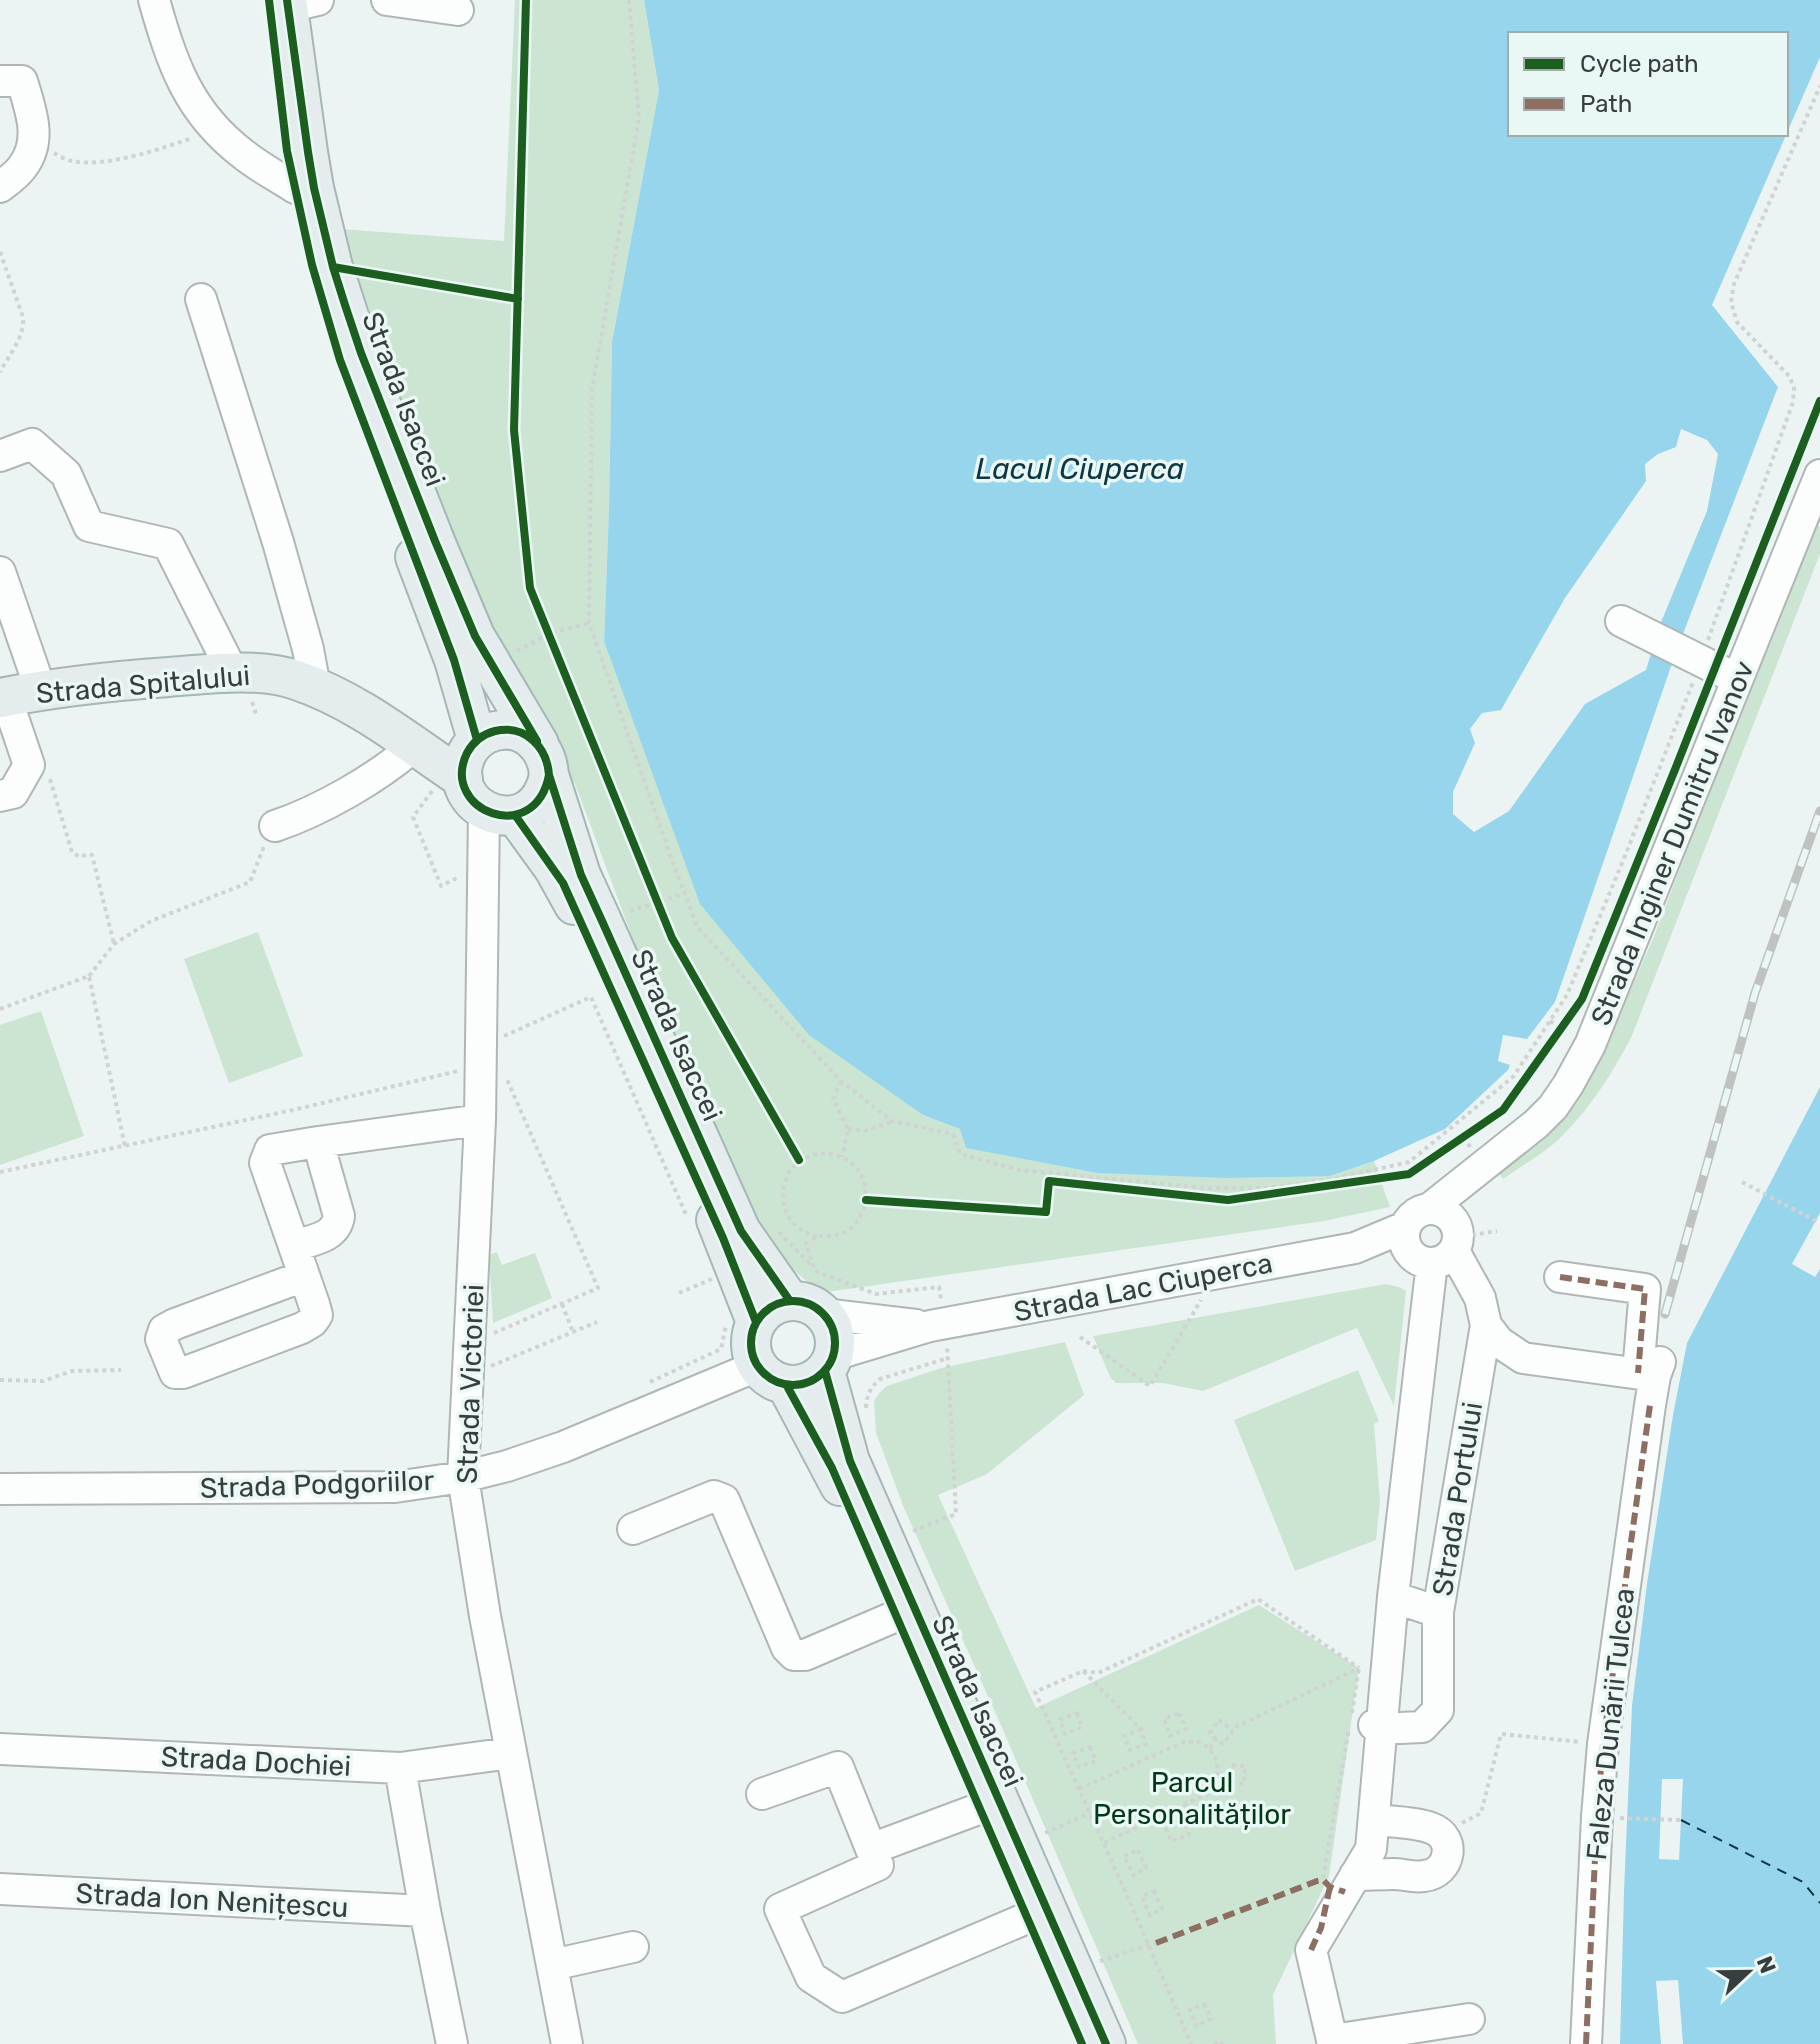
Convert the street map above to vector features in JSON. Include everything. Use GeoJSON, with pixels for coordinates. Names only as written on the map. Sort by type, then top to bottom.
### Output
{"type":"FeatureCollection","features":[{"type":"Feature","properties":{"kind":"main road","name":"Strada Isaccei"},"geometry":{"type":"LineString","coordinates":[[290,2],[287,151],[312,265],[340,360],[454,660],[461,764],[470,797],[500,813],[563,883],[717,1224],[742,1317],[751,1333],[750,1346],[832,1468],[1082,2044]]}},
{"type":"Feature","properties":{"kind":"main road","name":"Strada Isaccei"},"geometry":{"type":"LineString","coordinates":[[290,2],[314,188],[333,267],[361,353],[435,541],[475,636],[544,760],[581,875],[741,1231],[807,1308],[831,1326],[835,1340],[829,1363],[850,1461],[1106,2044]]}},
{"type":"Feature","properties":{"kind":"main road","name":"Strada Spitalului"},"geometry":{"type":"LineString","coordinates":[[15,695],[102,682],[233,673],[268,674],[292,678],[315,687],[461,764]]}},
{"type":"Feature","properties":{"kind":"main road","name":"Strada Spitalului"},"geometry":{"type":"LineString","coordinates":[[372,717],[414,746],[461,764]]}},
{"type":"Feature","properties":{"kind":"main road"},"geometry":{"type":"LineString","coordinates":[[461,764],[488,733],[502,729],[528,735],[544,760],[542,796],[535,805],[500,813]]}},
{"type":"Feature","properties":{"kind":"main road"},"geometry":{"type":"LineString","coordinates":[[742,1317],[771,1307],[807,1308]]}},
{"type":"Feature","properties":{"kind":"main road"},"geometry":{"type":"LineString","coordinates":[[772,1376],[801,1385],[814,1380],[829,1363]]}},
{"type":"Feature","properties":{"kind":"street"},"geometry":{"type":"LineString","coordinates":[[154,0],[180,78],[204,118],[242,153],[295,188]]}},
{"type":"Feature","properties":{"kind":"street"},"geometry":{"type":"LineString","coordinates":[[387,0],[458,10]]}},
{"type":"Feature","properties":{"kind":"street"},"geometry":{"type":"LineString","coordinates":[[0,81],[22,81],[33,121],[34,144],[23,166],[0,187]]}},
{"type":"Feature","properties":{"kind":"street"},"geometry":{"type":"LineString","coordinates":[[201,299],[278,542],[308,649],[315,687]]}},
{"type":"Feature","properties":{"kind":"street"},"geometry":{"type":"LineString","coordinates":[[0,456],[32,444],[66,474],[89,526],[168,544],[233,673]]}},
{"type":"Feature","properties":{"kind":"street","name":"Strada Inginer Dumitru Ivanov"},"geometry":{"type":"LineString","coordinates":[[1440,1214],[1472,1175],[1553,1107],[1580,1066],[1820,475]]}},
{"type":"Feature","properties":{"kind":"street"},"geometry":{"type":"LineString","coordinates":[[0,575],[15,695],[29,765],[13,793],[0,796]]}},
{"type":"Feature","properties":{"kind":"street"},"geometry":{"type":"LineString","coordinates":[[1633,627],[1737,679]]}},
{"type":"Feature","properties":{"kind":"street"},"geometry":{"type":"LineString","coordinates":[[275,826],[303,816],[378,774],[414,746]]}},
{"type":"Feature","properties":{"kind":"street","name":"Strada Victoriei"},"geometry":{"type":"LineString","coordinates":[[500,813],[480,1120],[463,1477],[510,1753],[567,2044]]}},
{"type":"Feature","properties":{"kind":"street"},"geometry":{"type":"LineString","coordinates":[[304,1276],[164,1330],[161,1339],[175,1373],[183,1373],[302,1328],[317,1315],[304,1276],[294,1246],[265,1163],[270,1150],[480,1120]]}},
{"type":"Feature","properties":{"kind":"street"},"geometry":{"type":"LineString","coordinates":[[294,1246],[328,1235],[337,1226],[339,1216],[318,1142]]}},
{"type":"Feature","properties":{"kind":"street","name":"Strada Lac Ciuperca"},"geometry":{"type":"LineString","coordinates":[[829,1363],[930,1326],[1355,1248],[1425,1249],[1414,1214],[1440,1214]]}},
{"type":"Feature","properties":{"kind":"street"},"geometry":{"type":"LineString","coordinates":[[1425,1249],[1458,1238],[1455,1225],[1440,1214]]}},
{"type":"Feature","properties":{"kind":"street","name":"Strada Portului"},"geometry":{"type":"LineString","coordinates":[[1425,1249],[1480,1298],[1486,1325],[1438,1612],[1393,1597],[1425,1249]]}},
{"type":"Feature","properties":{"kind":"street","name":"Faleza Dunării Tulcea"},"geometry":{"type":"LineString","coordinates":[[1560,1277],[1645,1289],[1651,1379],[1603,1744],[1586,2044]]}},
{"type":"Feature","properties":{"kind":"street","name":"Strada Lac Ciuperca"},"geometry":{"type":"LineString","coordinates":[[807,1308],[930,1326]]}},
{"type":"Feature","properties":{"kind":"street"},"geometry":{"type":"LineString","coordinates":[[1486,1325],[1499,1342],[1523,1358],[1651,1379]]}},
{"type":"Feature","properties":{"kind":"street","name":"Strada Podgoriilor"},"geometry":{"type":"LineString","coordinates":[[0,1489],[395,1487],[463,1477],[507,1466],[772,1376]]}},
{"type":"Feature","properties":{"kind":"street"},"geometry":{"type":"LineString","coordinates":[[633,1529],[714,1496],[724,1500],[787,1648],[794,1655],[805,1655],[896,1616]]}},
{"type":"Feature","properties":{"kind":"street"},"geometry":{"type":"LineString","coordinates":[[1393,1597],[1378,1726],[1371,1849],[1311,1950],[1333,2042],[1469,2019]]}},
{"type":"Feature","properties":{"kind":"street"},"geometry":{"type":"LineString","coordinates":[[1378,1726],[1422,1727],[1438,1710],[1438,1612]]}},
{"type":"Feature","properties":{"kind":"street","name":"Strada Dochiei"},"geometry":{"type":"LineString","coordinates":[[0,1749],[400,1768],[510,1753]]}},
{"type":"Feature","properties":{"kind":"street"},"geometry":{"type":"LineString","coordinates":[[762,1794],[838,1767],[878,1865],[780,1909],[811,1977],[842,1997],[1027,1918]]}},
{"type":"Feature","properties":{"kind":"street"},"geometry":{"type":"LineString","coordinates":[[400,1768],[452,2044]]}},
{"type":"Feature","properties":{"kind":"street"},"geometry":{"type":"LineString","coordinates":[[871,1849],[981,1808]]}},
{"type":"Feature","properties":{"kind":"street"},"geometry":{"type":"LineString","coordinates":[[1355,1875],[1425,1876],[1441,1870],[1445,1863],[1448,1851],[1442,1834],[1433,1828],[1375,1820]]}},
{"type":"Feature","properties":{"kind":"street","name":"Strada Ion Nenițescu"},"geometry":{"type":"LineString","coordinates":[[0,1889],[425,1911]]}},
{"type":"Feature","properties":{"kind":"street"},"geometry":{"type":"LineString","coordinates":[[552,1965],[633,1947]]}},
{"type":"Feature","properties":{"kind":"path"},"geometry":{"type":"LineString","coordinates":[[629,0],[639,118],[592,389],[589,623],[698,928],[841,1081],[892,1121],[953,1134],[960,1154],[1020,1170],[1204,1188],[1266,1188],[1332,1179],[1409,1162],[1513,1077],[1567,995],[1623,861],[1793,402],[1794,387],[1789,376],[1737,322],[1731,302],[1734,284],[1820,86]]}},
{"type":"Feature","properties":{"kind":"path"},"geometry":{"type":"LineString","coordinates":[[34,144],[72,161],[110,162],[168,147],[216,129]]}},
{"type":"Feature","properties":{"kind":"path"},"geometry":{"type":"LineString","coordinates":[[0,252],[24,325],[0,372]]}},
{"type":"Feature","properties":{"kind":"path"},"geometry":{"type":"LineString","coordinates":[[544,623],[555,649]]}},
{"type":"Feature","properties":{"kind":"path"},"geometry":{"type":"LineString","coordinates":[[491,664],[549,634],[589,623]]}},
{"type":"Feature","properties":{"kind":"path"},"geometry":{"type":"LineString","coordinates":[[29,765],[44,762],[46,765],[72,852],[80,857],[92,855],[114,944]]}},
{"type":"Feature","properties":{"kind":"path"},"geometry":{"type":"LineString","coordinates":[[461,764],[413,817],[441,886],[469,872]]}},
{"type":"Feature","properties":{"kind":"path"},"geometry":{"type":"LineString","coordinates":[[0,1009],[89,976],[114,944],[151,921],[250,882],[258,857],[275,826]]}},
{"type":"Feature","properties":{"kind":"path"},"geometry":{"type":"LineString","coordinates":[[651,886],[662,913]]}},
{"type":"Feature","properties":{"kind":"path"},"geometry":{"type":"LineString","coordinates":[[602,921],[685,893]]}},
{"type":"Feature","properties":{"kind":"path"},"geometry":{"type":"LineString","coordinates":[[89,976],[125,1146]]}},
{"type":"Feature","properties":{"kind":"path"},"geometry":{"type":"LineString","coordinates":[[495,1040],[591,997],[689,1222]]}},
{"type":"Feature","properties":{"kind":"path"},"geometry":{"type":"LineString","coordinates":[[1553,1039],[1568,1018]]}},
{"type":"Feature","properties":{"kind":"path"},"geometry":{"type":"LineString","coordinates":[[504,1035],[504,1047]]}},
{"type":"Feature","properties":{"kind":"path"},"geometry":{"type":"LineString","coordinates":[[0,1172],[293,1110],[463,1069]]}},
{"type":"Feature","properties":{"kind":"path"},"geometry":{"type":"LineString","coordinates":[[483,1337],[598,1288],[502,1069]]}},
{"type":"Feature","properties":{"kind":"path"},"geometry":{"type":"LineString","coordinates":[[841,1081],[833,1099],[848,1129],[842,1157]]}},
{"type":"Feature","properties":{"kind":"path"},"geometry":{"type":"LineString","coordinates":[[848,1129],[864,1131],[892,1121]]}},
{"type":"Feature","properties":{"kind":"path"},"geometry":{"type":"LineString","coordinates":[[1453,1144],[1477,1128]]}},
{"type":"Feature","properties":{"kind":"path"},"geometry":{"type":"LineString","coordinates":[[792,1147],[799,1160]]}},
{"type":"Feature","properties":{"kind":"path"},"geometry":{"type":"LineString","coordinates":[[812,1154],[842,1157],[859,1171],[865,1185],[866,1200],[859,1219],[845,1232],[832,1237],[807,1234],[795,1226],[785,1212],[782,1191],[785,1179],[799,1160],[812,1154]]}},
{"type":"Feature","properties":{"kind":"path"},"geometry":{"type":"LineString","coordinates":[[1243,1198],[1379,1178]]}},
{"type":"Feature","properties":{"kind":"path"},"geometry":{"type":"LineString","coordinates":[[1049,1181],[1213,1198]]}},
{"type":"Feature","properties":{"kind":"path"},"geometry":{"type":"LineString","coordinates":[[1742,1182],[1820,1223]]}},
{"type":"Feature","properties":{"kind":"path"},"geometry":{"type":"LineString","coordinates":[[866,1200],[881,1201]]}},
{"type":"Feature","properties":{"kind":"path"},"geometry":{"type":"LineString","coordinates":[[1487,1233],[1497,1231]]}},
{"type":"Feature","properties":{"kind":"path"},"geometry":{"type":"LineString","coordinates":[[1080,1337],[1150,1386],[1216,1274]]}},
{"type":"Feature","properties":{"kind":"path"},"geometry":{"type":"LineString","coordinates":[[679,1293],[714,1278],[719,1290]]}},
{"type":"Feature","properties":{"kind":"path"},"geometry":{"type":"LineString","coordinates":[[562,1304],[573,1332]]}},
{"type":"Feature","properties":{"kind":"path"},"geometry":{"type":"LineString","coordinates":[[642,1385],[721,1349],[742,1317]]}},
{"type":"Feature","properties":{"kind":"path"},"geometry":{"type":"LineString","coordinates":[[481,1370],[597,1322]]}},
{"type":"Feature","properties":{"kind":"path"},"geometry":{"type":"LineString","coordinates":[[0,1380],[43,1381],[72,1371],[121,1370]]}},
{"type":"Feature","properties":{"kind":"path"},"geometry":{"type":"LineString","coordinates":[[885,1542],[956,1514]]}},
{"type":"Feature","properties":{"kind":"path"},"geometry":{"type":"LineString","coordinates":[[1191,2044],[1035,1692],[1083,1671],[1098,1673],[1258,1599],[1359,1668]]}},
{"type":"Feature","properties":{"kind":"path"},"geometry":{"type":"LineString","coordinates":[[1233,1731],[1219,1720],[1210,1733],[1223,1744],[1233,1731],[1236,1727],[1359,1668]]}},
{"type":"Feature","properties":{"kind":"path"},"geometry":{"type":"LineString","coordinates":[[1323,1880],[1359,1668]]}},
{"type":"Feature","properties":{"kind":"path"},"geometry":{"type":"LineString","coordinates":[[1083,1671],[1141,1729],[1146,1744],[1130,1750],[1124,1736],[1141,1729]]}},
{"type":"Feature","properties":{"kind":"path"},"geometry":{"type":"LineString","coordinates":[[1077,1713],[1082,1727],[1065,1734],[1063,1728],[1060,1720],[1077,1713]]}},
{"type":"Feature","properties":{"kind":"path"},"geometry":{"type":"LineString","coordinates":[[1179,1713],[1186,1729],[1180,1732],[1170,1736],[1164,1719],[1179,1713]]}},
{"type":"Feature","properties":{"kind":"path"},"geometry":{"type":"LineString","coordinates":[[1055,1731],[1063,1728]]}},
{"type":"Feature","properties":{"kind":"path"},"geometry":{"type":"LineString","coordinates":[[1180,1732],[1184,1742]]}},
{"type":"Feature","properties":{"kind":"path"},"geometry":{"type":"LineString","coordinates":[[1442,1834],[1481,1813],[1501,1734],[1603,1744]]}},
{"type":"Feature","properties":{"kind":"path"},"geometry":{"type":"LineString","coordinates":[[1209,1748],[1216,1739]]}},
{"type":"Feature","properties":{"kind":"path"},"geometry":{"type":"LineString","coordinates":[[1079,1789],[1184,1742],[1198,1742],[1209,1748],[1217,1761],[1218,1781],[1209,1793],[1104,1843]]}},
{"type":"Feature","properties":{"kind":"path"},"geometry":{"type":"LineString","coordinates":[[1090,1747],[1096,1761],[1079,1767],[1076,1761],[1073,1753],[1090,1747]]}},
{"type":"Feature","properties":{"kind":"path"},"geometry":{"type":"LineString","coordinates":[[1068,1764],[1076,1761]]}},
{"type":"Feature","properties":{"kind":"path"},"geometry":{"type":"LineString","coordinates":[[1232,1765],[1245,1766],[1244,1784],[1231,1783],[1231,1775],[1232,1765]]}},
{"type":"Feature","properties":{"kind":"path"},"geometry":{"type":"LineString","coordinates":[[1219,1773],[1231,1775]]}},
{"type":"Feature","properties":{"kind":"path"},"geometry":{"type":"LineString","coordinates":[[1199,1799],[1204,1808]]}},
{"type":"Feature","properties":{"kind":"path"},"geometry":{"type":"LineString","coordinates":[[1217,1801],[1226,1817],[1210,1826],[1201,1810],[1204,1808],[1217,1801]]}},
{"type":"Feature","properties":{"kind":"path"},"geometry":{"type":"LineString","coordinates":[[1038,1836],[1090,1813]]}},
{"type":"Feature","properties":{"kind":"path"},"geometry":{"type":"LineString","coordinates":[[1167,1814],[1170,1822]]}},
{"type":"Feature","properties":{"kind":"path"},"geometry":{"type":"LineString","coordinates":[[1183,1817],[1189,1835],[1171,1841],[1164,1824],[1170,1822],[1183,1817]]}},
{"type":"Feature","properties":{"kind":"path"},"geometry":{"type":"LineString","coordinates":[[1597,1817],[1681,1820]]}},
{"type":"Feature","properties":{"kind":"path"},"geometry":{"type":"LineString","coordinates":[[1138,1850],[1146,1868],[1133,1875],[1124,1856],[1138,1850]]}},
{"type":"Feature","properties":{"kind":"path"},"geometry":{"type":"LineString","coordinates":[[1154,1891],[1162,1909],[1150,1915],[1146,1905],[1142,1896],[1154,1891]]}},
{"type":"Feature","properties":{"kind":"path"},"geometry":{"type":"LineString","coordinates":[[1134,1911],[1146,1905]]}},
{"type":"Feature","properties":{"kind":"path"},"geometry":{"type":"LineString","coordinates":[[1093,1963],[1156,1943]]}},
{"type":"Feature","properties":{"kind":"path"},"geometry":{"type":"LineString","coordinates":[[1204,2004],[1211,2019],[1196,2026],[1193,2018],[1190,2010],[1204,2004]]}},
{"type":"Feature","properties":{"kind":"path"},"geometry":{"type":"LineString","coordinates":[[1182,2022],[1193,2018]]}},
{"type":"Feature","properties":{"kind":"path"},"geometry":{"type":"LineString","coordinates":[[1214,2044],[1221,2041],[1222,2044]]}},
{"type":"Feature","properties":{"kind":"green space"},"geometry":{"type":"Polygon","coordinates":[[[515,0],[644,0],[659,90],[612,342],[604,641],[923,1115],[960,1129],[1330,1176],[1374,1161],[1390,1207],[1324,1221],[820,1293],[774,1253],[666,1028],[575,784],[532,712],[447,534],[341,229],[504,241],[515,0]]]}},
{"type":"Feature","properties":{"kind":"green space"},"geometry":{"type":"Polygon","coordinates":[[[1817,523],[1820,527],[1820,554],[1631,1038],[1583,1113],[1550,1147],[1503,1179],[1498,1171],[1561,1121],[1591,1078],[1653,939],[1817,523]]]}},
{"type":"Feature","properties":{"kind":"green space"},"geometry":{"type":"Polygon","coordinates":[[[258,932],[303,1056],[229,1083],[184,959],[258,932]]]}},
{"type":"Feature","properties":{"kind":"green space"},"geometry":{"type":"Polygon","coordinates":[[[41,1011],[84,1136],[0,1165],[0,1025],[41,1011]]]}},
{"type":"Feature","properties":{"kind":"green space"},"geometry":{"type":"Polygon","coordinates":[[[497,1252],[502,1265],[535,1253],[552,1298],[493,1323],[489,1255],[497,1252]]]}},
{"type":"Feature","properties":{"kind":"green space"},"geometry":{"type":"Polygon","coordinates":[[[1386,1284],[1406,1291],[1394,1406],[1357,1328],[1203,1391],[1163,1383],[1116,1383],[1110,1377],[1093,1336],[1386,1284]]]}},
{"type":"Feature","properties":{"kind":"green space","name":"Parcul Personalităților"},"geometry":{"type":"Polygon","coordinates":[[[1065,1342],[1084,1395],[987,1474],[938,1495],[1036,1708],[1259,1605],[1359,1668],[1329,1876],[1273,1995],[1276,2044],[1138,2044],[904,1508],[876,1433],[874,1401],[887,1386],[941,1368],[1065,1342]]]}},
{"type":"Feature","properties":{"kind":"green space"},"geometry":{"type":"Polygon","coordinates":[[[1358,1370],[1379,1421],[1374,1424],[1380,1502],[1376,1540],[1295,1571],[1234,1420],[1358,1370]]]}},
{"type":"Feature","properties":{"kind":"water","name":"Lacul Ciuperca"},"geometry":{"type":"Polygon","coordinates":[[[644,0],[1820,0],[1820,57],[1788,130],[1788,32],[1508,32],[1508,136],[1786,136],[1712,305],[1778,387],[1676,652],[1555,1002],[1527,1039],[1503,1035],[1498,1061],[1510,1065],[1508,1070],[1445,1129],[1374,1161],[1330,1176],[1225,1178],[1098,1173],[966,1148],[960,1129],[923,1115],[809,1035],[700,904],[604,641],[612,342],[659,90],[644,0]],[[1681,429],[1676,447],[1658,454],[1645,464],[1646,481],[1565,598],[1501,710],[1482,713],[1470,729],[1475,743],[1453,792],[1453,814],[1474,832],[1509,811],[1585,704],[1646,670],[1659,627],[1707,511],[1718,454],[1707,440],[1681,429]]]}},
{"type":"Feature","properties":{"kind":"water"},"geometry":{"type":"Polygon","coordinates":[[[1820,1087],[1820,2044],[1620,2044],[1632,1706],[1647,1584],[1687,1343],[1820,1087]]]}},
{"type":"Feature","properties":{"kind":"pier"},"geometry":{"type":"Polygon","coordinates":[[[1820,1213],[1820,1269],[1815,1277],[1792,1264],[1820,1213]]]}},
{"type":"Feature","properties":{"kind":"pier"},"geometry":{"type":"Polygon","coordinates":[[[1662,1779],[1683,1779],[1679,1860],[1659,1859],[1662,1779]]]}},
{"type":"Feature","properties":{"kind":"pier"},"geometry":{"type":"Polygon","coordinates":[[[1678,1980],[1683,2044],[1661,2044],[1656,1981],[1678,1980]]]}},
{"type":"Feature","properties":{"kind":"ferry route"},"geometry":{"type":"LineString","coordinates":[[1681,1820],[1803,1882],[1820,1903]]}},
{"type":"Feature","properties":{"kind":"railway"},"geometry":{"type":"LineString","coordinates":[[1665,1314],[1755,993],[1820,811]]}},
{"type":"Feature","properties":{"kind":"marked path"},"geometry":{"type":"LineString","coordinates":[[1560,1277],[1645,1289],[1638,1373]]}},
{"type":"Feature","properties":{"kind":"marked path"},"geometry":{"type":"LineString","coordinates":[[1586,2044],[1603,1744],[1650,1405]]}},
{"type":"Feature","properties":{"kind":"marked path"},"geometry":{"type":"LineString","coordinates":[[1156,1943],[1317,1881],[1323,1880],[1330,1887],[1345,1892]]}},
{"type":"Feature","properties":{"kind":"marked path"},"geometry":{"type":"LineString","coordinates":[[1311,1950],[1321,1928],[1330,1887]]}},
{"type":"Feature","properties":{"kind":"cycle path"},"geometry":{"type":"LineString","coordinates":[[269,0],[287,151],[312,265],[340,360],[454,660],[477,740]]}},
{"type":"Feature","properties":{"kind":"cycle path"},"geometry":{"type":"LineString","coordinates":[[287,0],[314,188],[333,267],[361,353],[475,636],[537,741]]}},
{"type":"Feature","properties":{"kind":"cycle path"},"geometry":{"type":"LineString","coordinates":[[526,0],[514,430],[530,588],[672,938],[799,1160]]}},
{"type":"Feature","properties":{"kind":"cycle path"},"geometry":{"type":"LineString","coordinates":[[333,267],[518,299]]}},
{"type":"Feature","properties":{"kind":"cycle path"},"geometry":{"type":"LineString","coordinates":[[866,1200],[1046,1212],[1049,1181],[1228,1200],[1409,1174],[1503,1110],[1582,999],[1820,401]]}},
{"type":"Feature","properties":{"kind":"cycle path"},"geometry":{"type":"LineString","coordinates":[[549,775],[540,797],[526,811],[510,815],[492,813],[477,805],[466,791],[462,774],[469,749],[491,732],[506,730],[525,734],[544,755],[581,875],[741,1231],[790,1301]]}},
{"type":"Feature","properties":{"kind":"cycle path"},"geometry":{"type":"LineString","coordinates":[[515,815],[563,883],[723,1238],[756,1322]]}},
{"type":"Feature","properties":{"kind":"cycle path"},"geometry":{"type":"LineString","coordinates":[[793,1301],[809,1304],[823,1313],[832,1327],[835,1343],[832,1359],[823,1373],[809,1382],[793,1385],[777,1382],[763,1373],[754,1359],[751,1343],[754,1327],[763,1313],[777,1304],[793,1301]]}},
{"type":"Feature","properties":{"kind":"cycle path"},"geometry":{"type":"LineString","coordinates":[[825,1371],[850,1461],[1106,2044]]}},
{"type":"Feature","properties":{"kind":"cycle path"},"geometry":{"type":"LineString","coordinates":[[787,1386],[832,1468],[1082,2044]]}}]}
